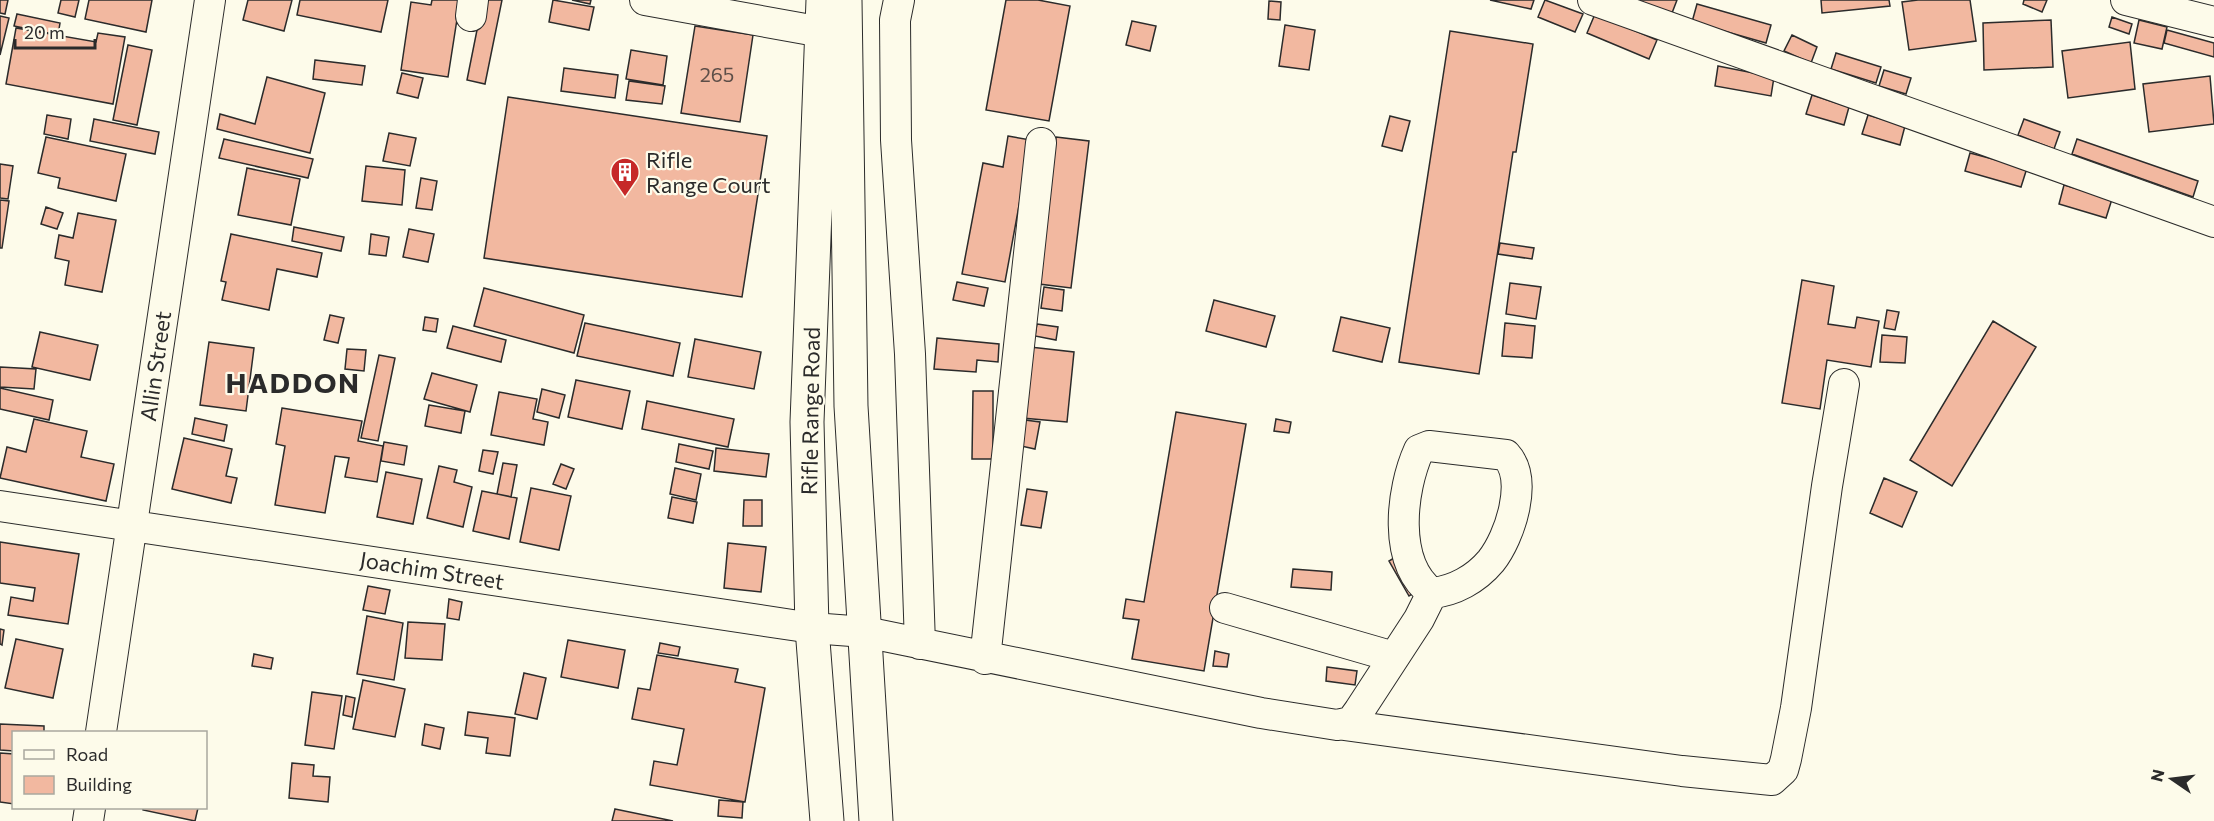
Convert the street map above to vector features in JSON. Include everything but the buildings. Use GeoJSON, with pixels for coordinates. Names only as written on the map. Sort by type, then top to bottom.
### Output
{"type":"FeatureCollection","features":[{"type":"Feature","properties":{"kind":"main road","name":"Rifle Range Road"},"geometry":{"type":"LineString","coordinates":[[823,0],[807,422],[812,628],[825,772],[827,821]]}},
{"type":"Feature","properties":{"kind":"main road","name":"Rifle Range Road"},"geometry":{"type":"LineString","coordinates":[[845,0],[851,406],[876,821]]}},
{"type":"Feature","properties":{"kind":"street","name":"Allin Street"},"geometry":{"type":"LineString","coordinates":[[101,731],[210,0]]}},
{"type":"Feature","properties":{"kind":"street"},"geometry":{"type":"LineString","coordinates":[[645,0],[822,32]]}},
{"type":"Feature","properties":{"kind":"street"},"geometry":{"type":"LineString","coordinates":[[899,0],[895,20],[896,140],[910,354],[920,645]]}},
{"type":"Feature","properties":{"kind":"street"},"geometry":{"type":"LineString","coordinates":[[1593,0],[2214,222]]}},
{"type":"Feature","properties":{"kind":"street"},"geometry":{"type":"LineString","coordinates":[[2126,0],[2214,22]]}},
{"type":"Feature","properties":{"kind":"street"},"geometry":{"type":"LineString","coordinates":[[985,659],[1041,143]]}},
{"type":"Feature","properties":{"kind":"street","name":"Joachim Street"},"geometry":{"type":"LineString","coordinates":[[0,506],[812,628],[865,632],[985,659],[1261,713],[1682,771],[1772,780],[1778,776],[1786,759],[1796,708],[1827,486],[1844,384]]}},
{"type":"Feature","properties":{"kind":"street"},"geometry":{"type":"LineString","coordinates":[[1429,446],[1506,455],[1515,464],[1517,478],[1514,511],[1492,560],[1464,584],[1445,592],[1432,593],[1423,587],[1409,560],[1405,538],[1404,512],[1414,462],[1419,450],[1429,446]]}},
{"type":"Feature","properties":{"kind":"street"},"geometry":{"type":"LineString","coordinates":[[1344,724],[1355,716],[1419,620],[1432,593]]}},
{"type":"Feature","properties":{"kind":"street"},"geometry":{"type":"LineString","coordinates":[[1225,608],[1394,657]]}},
{"type":"Feature","properties":{"kind":"street"},"geometry":{"type":"LineString","coordinates":[[816,821],[825,772]]}},
{"type":"Feature","properties":{"kind":"place","name":"Rifle Range Court"},"geometry":{"type":"Point","coordinates":[625,198]}},
{"type":"Feature","properties":{"kind":"district","name":"HADDON"},"geometry":{"type":"Point","coordinates":[293,382]}}]}
